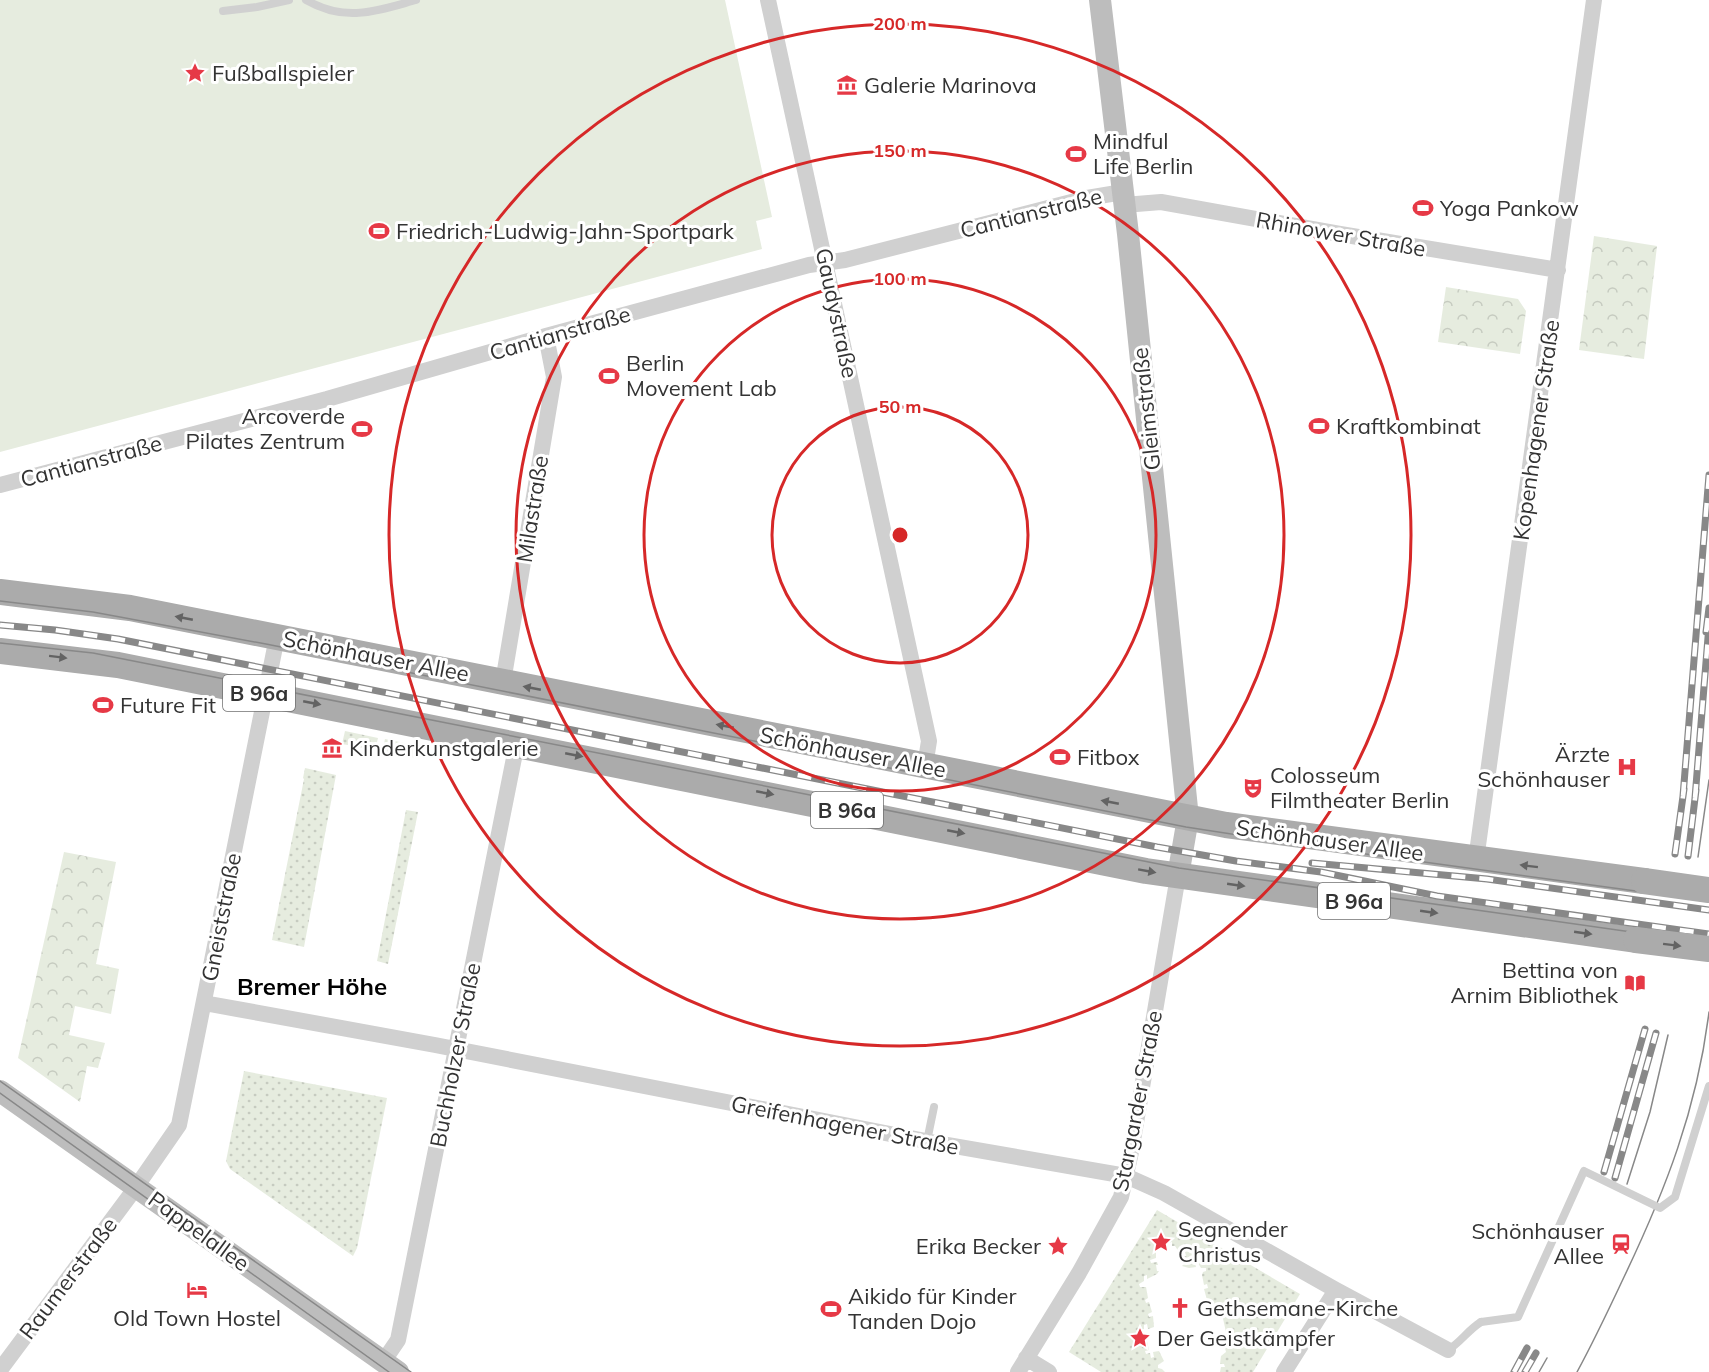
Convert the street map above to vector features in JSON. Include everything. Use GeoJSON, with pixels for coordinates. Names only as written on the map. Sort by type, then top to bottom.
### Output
{"type":"FeatureCollection","features":[{"type":"Feature","properties":{"kind":"main road","name":"Schönhauser Allee"},"geometry":{"type":"LineString","coordinates":[[0,591],[130,608],[1226,825],[1709,890]]}},
{"type":"Feature","properties":{"kind":"main road","name":"B 96a"},"geometry":{"type":"LineString","coordinates":[[0,651],[118,665],[1178,876],[1709,949]]}},
{"type":"Feature","properties":{"kind":"street","name":"Gaudystraße"},"geometry":{"type":"LineString","coordinates":[[768,0],[929,741],[925,766]]}},
{"type":"Feature","properties":{"kind":"street","name":"Gleimstraße"},"geometry":{"type":"LineString","coordinates":[[1100,0],[1188,818],[1178,876]]}},
{"type":"Feature","properties":{"kind":"street","name":"Kopenhagener Straße"},"geometry":{"type":"LineString","coordinates":[[1476,860],[1594,0]]}},
{"type":"Feature","properties":{"kind":"street","name":"Cantianstraße"},"geometry":{"type":"LineString","coordinates":[[0,485],[327,399],[726,287],[826,262],[845,260],[1087,198],[1123,198]]}},
{"type":"Feature","properties":{"kind":"street","name":"Rhinower Straße"},"geometry":{"type":"LineString","coordinates":[[1123,198],[1161,202],[1558,270]]}},
{"type":"Feature","properties":{"kind":"street","name":"Milastraße"},"geometry":{"type":"LineString","coordinates":[[503,682],[554,377],[546,336]]}},
{"type":"Feature","properties":{"kind":"street","name":"Gneiststraße"},"geometry":{"type":"LineString","coordinates":[[137,1186],[179,1125],[277,637]]}},
{"type":"Feature","properties":{"kind":"street","name":"Buchholzer Straße"},"geometry":{"type":"LineString","coordinates":[[391,1367],[517,743]]}},
{"type":"Feature","properties":{"kind":"street","name":"Stargarder Straße"},"geometry":{"type":"LineString","coordinates":[[1022,1365],[1079,1273],[1121,1197],[1178,876]]}},
{"type":"Feature","properties":{"kind":"street","name":"Greifenhagener Straße"},"geometry":{"type":"LineString","coordinates":[[204,1003],[457,1049],[927,1141],[1126,1176],[1164,1193],[1448,1350]]}},
{"type":"Feature","properties":{"kind":"street","name":"Pappelallee"},"geometry":{"type":"LineString","coordinates":[[0,1091],[391,1367]]}},
{"type":"Feature","properties":{"kind":"street","name":"Raumerstraße"},"geometry":{"type":"LineString","coordinates":[[0,1370],[137,1186]]}},
{"type":"Feature","properties":{"kind":"street"},"geometry":{"type":"LineString","coordinates":[[1284,1372],[1336,1290]]}},
{"type":"Feature","properties":{"kind":"street"},"geometry":{"type":"LineString","coordinates":[[1022,1365],[1049,1372]]}},
{"type":"Feature","properties":{"kind":"lane"},"geometry":{"type":"LineString","coordinates":[[223,11],[288,0]]}},
{"type":"Feature","properties":{"kind":"lane"},"geometry":{"type":"LineString","coordinates":[[306,0],[354,15],[416,0]]}},
{"type":"Feature","properties":{"kind":"lane"},"geometry":{"type":"LineString","coordinates":[[1448,1350],[1461,1342],[1472,1327],[1481,1322],[1518,1317],[1584,1171],[1660,1208],[1675,1197],[1709,1086]]}},
{"type":"Feature","properties":{"kind":"lane"},"geometry":{"type":"LineString","coordinates":[[927,1141],[933,1107]]}},
{"type":"Feature","properties":{"kind":"green space","name":"Friedrich-Ludwig-Jahn-Sportpark"},"geometry":{"type":"Polygon","coordinates":[[[0,0],[725,0],[772,217],[756,221],[762,249],[0,452],[0,0]]]}},
{"type":"Feature","properties":{"kind":"green space"},"geometry":{"type":"Polygon","coordinates":[[[1594,236],[1657,246],[1644,359],[1579,350],[1594,236]]]}},
{"type":"Feature","properties":{"kind":"green space"},"geometry":{"type":"Polygon","coordinates":[[[1446,287],[1518,299],[1526,311],[1520,354],[1438,342],[1446,287]]]}},
{"type":"Feature","properties":{"kind":"green space"},"geometry":{"type":"Polygon","coordinates":[[[345,731],[378,738],[375,750],[342,744],[345,731]]]}},
{"type":"Feature","properties":{"kind":"green space"},"geometry":{"type":"Polygon","coordinates":[[[385,739],[419,746],[416,758],[382,752],[385,739]]]}},
{"type":"Feature","properties":{"kind":"green space"},"geometry":{"type":"Polygon","coordinates":[[[305,768],[336,775],[304,947],[272,940],[305,768]]]}},
{"type":"Feature","properties":{"kind":"green space"},"geometry":{"type":"Polygon","coordinates":[[[406,810],[418,812],[388,964],[377,961],[406,810]]]}},
{"type":"Feature","properties":{"kind":"green space"},"geometry":{"type":"Polygon","coordinates":[[[64,852],[116,862],[96,964],[119,969],[111,1014],[75,1006],[69,1035],[105,1043],[98,1068],[87,1066],[80,1102],[18,1058],[64,852]]]}},
{"type":"Feature","properties":{"kind":"green space"},"geometry":{"type":"Polygon","coordinates":[[[244,1071],[387,1098],[357,1248],[353,1256],[230,1169],[226,1161],[244,1071]]]}},
{"type":"Feature","properties":{"kind":"green space"},"geometry":{"type":"Polygon","coordinates":[[[1157,1210],[1300,1294],[1253,1372],[1220,1372],[1221,1367],[1225,1367],[1224,1364],[1220,1364],[1221,1356],[1226,1352],[1225,1348],[1218,1347],[1217,1339],[1224,1336],[1227,1340],[1227,1335],[1232,1334],[1231,1331],[1226,1332],[1222,1314],[1227,1313],[1226,1309],[1221,1310],[1220,1306],[1217,1306],[1218,1312],[1209,1311],[1208,1303],[1212,1303],[1211,1299],[1207,1300],[1204,1289],[1208,1288],[1207,1284],[1204,1285],[1202,1275],[1206,1268],[1201,1268],[1198,1263],[1195,1263],[1196,1267],[1182,1266],[1183,1259],[1180,1257],[1186,1256],[1185,1252],[1179,1252],[1175,1246],[1172,1246],[1172,1242],[1157,1246],[1159,1250],[1156,1250],[1156,1258],[1150,1260],[1151,1263],[1157,1262],[1157,1271],[1159,1271],[1147,1279],[1147,1275],[1144,1276],[1144,1281],[1139,1284],[1140,1287],[1146,1287],[1148,1298],[1145,1300],[1146,1303],[1149,1302],[1152,1312],[1148,1314],[1149,1317],[1153,1316],[1154,1327],[1148,1329],[1147,1324],[1144,1325],[1144,1329],[1140,1330],[1141,1334],[1145,1333],[1149,1350],[1145,1351],[1146,1354],[1150,1353],[1151,1358],[1154,1357],[1153,1352],[1159,1351],[1164,1361],[1158,1365],[1158,1368],[1165,1372],[1101,1372],[1069,1352],[1157,1210]]]}},
{"type":"Feature","properties":{"kind":"tram line"},"geometry":{"type":"LineString","coordinates":[[0,601],[93,612],[266,644],[1186,827],[1709,901]]}},
{"type":"Feature","properties":{"kind":"tram line"},"geometry":{"type":"LineString","coordinates":[[0,643],[93,653],[1179,868],[1709,943]]}},
{"type":"Feature","properties":{"kind":"tram line"},"geometry":{"type":"LineString","coordinates":[[1698,857],[1709,780]]}},
{"type":"Feature","properties":{"kind":"tram line"},"geometry":{"type":"LineString","coordinates":[[1577,1372],[1639,1244],[1678,1148],[1697,1082],[1709,1012]]}},
{"type":"Feature","properties":{"kind":"tram line"},"geometry":{"type":"LineString","coordinates":[[1627,1184],[1650,1112],[1668,1035]]}},
{"type":"Feature","properties":{"kind":"tram line"},"geometry":{"type":"LineString","coordinates":[[0,1081],[411,1372]]}},
{"type":"Feature","properties":{"kind":"tram line"},"geometry":{"type":"LineString","coordinates":[[0,1093],[389,1372]]}},
{"type":"Feature","properties":{"kind":"tram line"},"geometry":{"type":"LineString","coordinates":[[1539,1372],[1547,1358]]}},
{"type":"Feature","properties":{"kind":"railway"},"geometry":{"type":"LineString","coordinates":[[1683,796],[1709,475]]}},
{"type":"Feature","properties":{"kind":"railway"},"geometry":{"type":"LineString","coordinates":[[1706,632],[1709,608]]}},
{"type":"Feature","properties":{"kind":"railway"},"geometry":{"type":"LineString","coordinates":[[0,625],[118,639],[1157,847],[1236,861],[1321,872],[1437,896],[1709,934]]}},
{"type":"Feature","properties":{"kind":"railway"},"geometry":{"type":"LineString","coordinates":[[1695,798],[1709,625]]}},
{"type":"Feature","properties":{"kind":"railway"},"geometry":{"type":"LineString","coordinates":[[1675,854],[1684,789]]}},
{"type":"Feature","properties":{"kind":"railway"},"geometry":{"type":"LineString","coordinates":[[1688,856],[1696,790]]}},
{"type":"Feature","properties":{"kind":"railway"},"geometry":{"type":"LineString","coordinates":[[1312,863],[1487,879],[1709,910]]}},
{"type":"Feature","properties":{"kind":"railway"},"geometry":{"type":"LineString","coordinates":[[1604,1172],[1645,1029]]}},
{"type":"Feature","properties":{"kind":"railway"},"geometry":{"type":"LineString","coordinates":[[1615,1178],[1656,1033]]}},
{"type":"Feature","properties":{"kind":"railway"},"geometry":{"type":"LineString","coordinates":[[1514,1372],[1527,1348]]}},
{"type":"Feature","properties":{"kind":"railway"},"geometry":{"type":"LineString","coordinates":[[1525,1372],[1536,1353]]}},
{"type":"Feature","properties":{"kind":"place","name":"Fußballspieler"},"geometry":{"type":"Point","coordinates":[195,73]}},
{"type":"Feature","properties":{"kind":"place","name":"Galerie Marinova"},"geometry":{"type":"Point","coordinates":[847,85]}},
{"type":"Feature","properties":{"kind":"place","name":"Mindful Life Berlin"},"geometry":{"type":"Point","coordinates":[1076,154]}},
{"type":"Feature","properties":{"kind":"place","name":"Yoga Pankow"},"geometry":{"type":"Point","coordinates":[1423,208]}},
{"type":"Feature","properties":{"kind":"place","name":"Friedrich-Ludwig-Jahn-Sportpark"},"geometry":{"type":"Point","coordinates":[379,231]}},
{"type":"Feature","properties":{"kind":"place","name":"Berlin Movement Lab"},"geometry":{"type":"Point","coordinates":[609,376]}},
{"type":"Feature","properties":{"kind":"place","name":"Kraftkombinat"},"geometry":{"type":"Point","coordinates":[1319,426]}},
{"type":"Feature","properties":{"kind":"place","name":"Arcoverde Pilates Zentrum"},"geometry":{"type":"Point","coordinates":[362,429]}},
{"type":"Feature","properties":{"kind":"place","name":"Future Fit"},"geometry":{"type":"Point","coordinates":[103,705]}},
{"type":"Feature","properties":{"kind":"place","name":"Kinderkunstgalerie"},"geometry":{"type":"Point","coordinates":[332,748]}},
{"type":"Feature","properties":{"kind":"place","name":"Fitbox"},"geometry":{"type":"Point","coordinates":[1060,757]}},
{"type":"Feature","properties":{"kind":"place","name":"Ärzte Schönhauser"},"geometry":{"type":"Point","coordinates":[1627,767]}},
{"type":"Feature","properties":{"kind":"place","name":"Colosseum Filmtheater Berlin"},"geometry":{"type":"Point","coordinates":[1253,788]}},
{"type":"Feature","properties":{"kind":"place","name":"Bettina von Arnim Bibliothek"},"geometry":{"type":"Point","coordinates":[1635,983]}},
{"type":"Feature","properties":{"kind":"place","name":"Segnender Christus"},"geometry":{"type":"Point","coordinates":[1161,1242]}},
{"type":"Feature","properties":{"kind":"place","name":"Schönhauser Allee"},"geometry":{"type":"Point","coordinates":[1621,1244]}},
{"type":"Feature","properties":{"kind":"place","name":"Erika Becker"},"geometry":{"type":"Point","coordinates":[1058,1246]}},
{"type":"Feature","properties":{"kind":"place","name":"Old Town Hostel"},"geometry":{"type":"Point","coordinates":[197,1290]}},
{"type":"Feature","properties":{"kind":"place","name":"Gethsemane-Kirche"},"geometry":{"type":"Point","coordinates":[1180,1308]}},
{"type":"Feature","properties":{"kind":"place","name":"Aikido für Kinder Tanden Dojo"},"geometry":{"type":"Point","coordinates":[831,1309]}},
{"type":"Feature","properties":{"kind":"place","name":"Der Geistkämpfer"},"geometry":{"type":"Point","coordinates":[1140,1338]}},
{"type":"Feature","properties":{"kind":"district","name":"Bremer Höhe"},"geometry":{"type":"Point","coordinates":[312,986]}}]}
